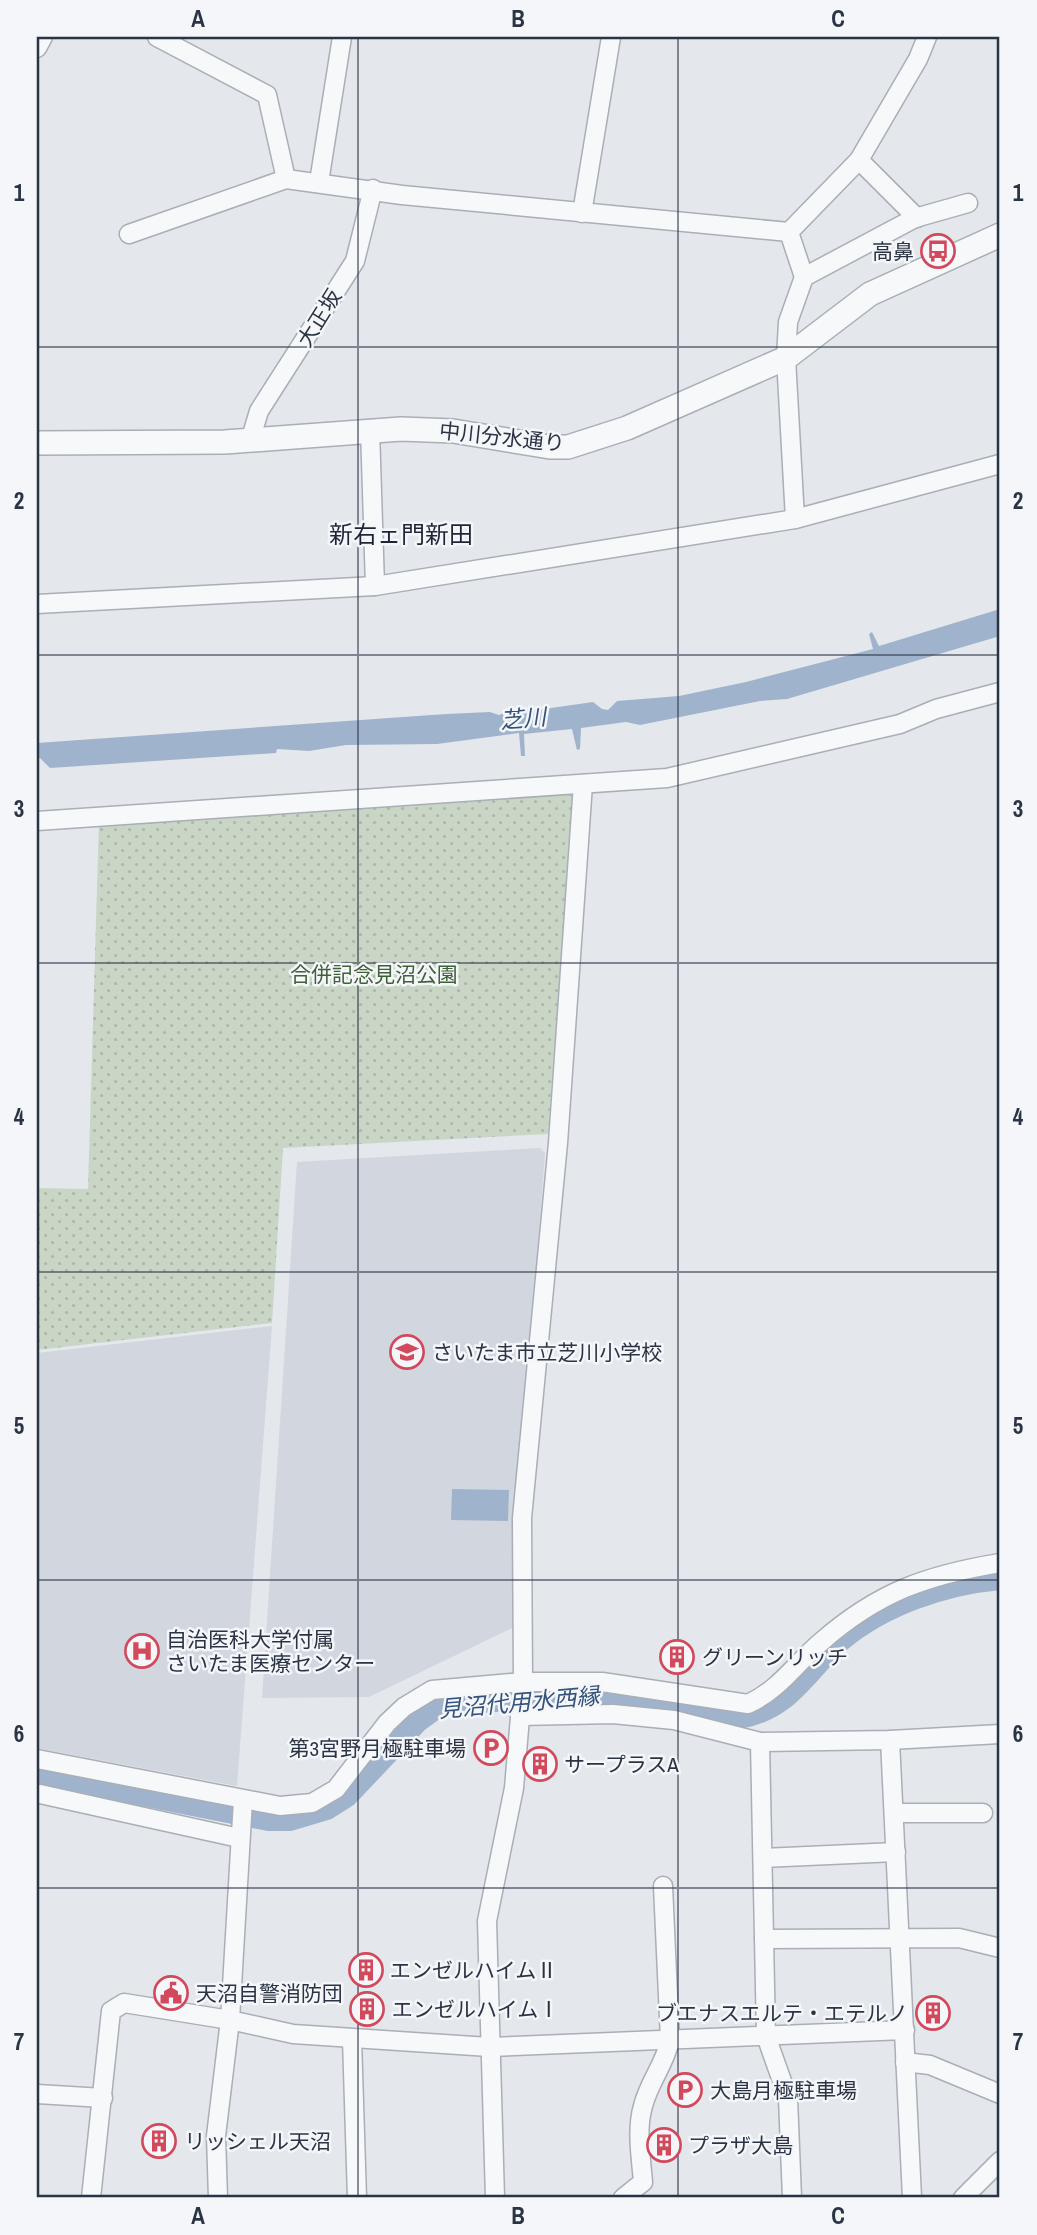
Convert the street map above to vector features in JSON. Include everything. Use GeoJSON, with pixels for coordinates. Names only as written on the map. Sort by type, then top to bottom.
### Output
{"type":"FeatureCollection","features":[{"type":"Feature","properties":{"kind":"street"},"geometry":{"type":"LineString","coordinates":[[37,48],[43,37]]}},
{"type":"Feature","properties":{"kind":"street"},"geometry":{"type":"LineString","coordinates":[[157,37],[267,95],[286,179]]}},
{"type":"Feature","properties":{"kind":"street"},"geometry":{"type":"LineString","coordinates":[[320,182],[342,37]]}},
{"type":"Feature","properties":{"kind":"street"},"geometry":{"type":"LineString","coordinates":[[582,213],[611,37]]}},
{"type":"Feature","properties":{"kind":"street"},"geometry":{"type":"LineString","coordinates":[[789,232],[859,160],[918,59],[927,37]]}},
{"type":"Feature","properties":{"kind":"street"},"geometry":{"type":"LineString","coordinates":[[859,160],[917,218]]}},
{"type":"Feature","properties":{"kind":"street"},"geometry":{"type":"LineString","coordinates":[[128,234],[286,179],[402,195],[789,232]]}},
{"type":"Feature","properties":{"kind":"street","name":"大正坂"},"geometry":{"type":"LineString","coordinates":[[250,441],[259,411],[355,261],[373,189]]}},
{"type":"Feature","properties":{"kind":"street"},"geometry":{"type":"LineString","coordinates":[[804,277],[917,218],[968,203]]}},
{"type":"Feature","properties":{"kind":"street"},"geometry":{"type":"LineString","coordinates":[[789,232],[804,277],[788,321],[786,358],[795,519]]}},
{"type":"Feature","properties":{"kind":"street","name":"中川分水通り"},"geometry":{"type":"LineString","coordinates":[[37,443],[250,441],[370,429],[453,431],[550,447],[568,447],[639,423],[786,358],[870,294],[1000,235]]}},
{"type":"Feature","properties":{"kind":"street"},"geometry":{"type":"LineString","coordinates":[[370,429],[375,586]]}},
{"type":"Feature","properties":{"kind":"street"},"geometry":{"type":"LineString","coordinates":[[37,604],[375,586],[795,519],[1000,464]]}},
{"type":"Feature","properties":{"kind":"street"},"geometry":{"type":"LineString","coordinates":[[37,821],[667,778],[900,724],[936,709],[1000,692]]}},
{"type":"Feature","properties":{"kind":"street"},"geometry":{"type":"LineString","coordinates":[[495,2198],[487,1921],[514,1788],[523,1682],[522,1518],[558,1143],[583,784]]}},
{"type":"Feature","properties":{"kind":"street"},"geometry":{"type":"LineString","coordinates":[[37,1759],[280,1806],[312,1803],[336,1789],[387,1723],[404,1707],[432,1690],[523,1682],[634,1685],[726,1703],[748,1704],[769,1695],[820,1643],[859,1612],[913,1582],[1000,1563]]}},
{"type":"Feature","properties":{"kind":"street"},"geometry":{"type":"LineString","coordinates":[[520,1716],[613,1714],[674,1720],[760,1742],[890,1740],[1000,1734]]}},
{"type":"Feature","properties":{"kind":"street"},"geometry":{"type":"LineString","coordinates":[[890,1740],[912,2198]]}},
{"type":"Feature","properties":{"kind":"street"},"geometry":{"type":"LineString","coordinates":[[760,1742],[766,2036],[788,2098],[792,2198]]}},
{"type":"Feature","properties":{"kind":"street"},"geometry":{"type":"LineString","coordinates":[[40,1794],[239,1836]]}},
{"type":"Feature","properties":{"kind":"street"},"geometry":{"type":"LineString","coordinates":[[218,2198],[216,2136],[230,2020],[243,1800]]}},
{"type":"Feature","properties":{"kind":"street"},"geometry":{"type":"LineString","coordinates":[[894,1813],[983,1813]]}},
{"type":"Feature","properties":{"kind":"street"},"geometry":{"type":"LineString","coordinates":[[763,1858],[896,1852]]}},
{"type":"Feature","properties":{"kind":"street"},"geometry":{"type":"LineString","coordinates":[[623,2198],[643,2182],[639,2134],[643,2105],[667,2056],[670,2040],[663,1886]]}},
{"type":"Feature","properties":{"kind":"street"},"geometry":{"type":"LineString","coordinates":[[764,1939],[960,1938],[1000,1948]]}},
{"type":"Feature","properties":{"kind":"street"},"geometry":{"type":"LineString","coordinates":[[91,2198],[111,2011],[124,2003],[230,2020],[293,2034],[489,2047],[905,2030]]}},
{"type":"Feature","properties":{"kind":"street"},"geometry":{"type":"LineString","coordinates":[[352,2039],[357,2198]]}},
{"type":"Feature","properties":{"kind":"street"},"geometry":{"type":"LineString","coordinates":[[905,2062],[930,2065],[1000,2094]]}},
{"type":"Feature","properties":{"kind":"street"},"geometry":{"type":"LineString","coordinates":[[37,2094],[103,2098]]}},
{"type":"Feature","properties":{"kind":"street"},"geometry":{"type":"LineString","coordinates":[[963,2198],[1000,2161]]}},
{"type":"Feature","properties":{"kind":"shaded area","name":"さいたま市立芝川小学校"},"geometry":{"type":"Polygon","coordinates":[[[540,1148],[545,1153],[515,1543],[514,1627],[369,1697],[262,1698],[297,1162],[540,1148]]]}},
{"type":"Feature","properties":{"kind":"shaded area","name":"自治医科大学付属 さいたま医療センター"},"geometry":{"type":"Polygon","coordinates":[[[272,1326],[237,1786],[37,1748],[37,1353],[272,1326]]]}},
{"type":"Feature","properties":{"kind":"green space","name":"合併記念見沼公園"},"geometry":{"type":"Polygon","coordinates":[[[574,792],[548,1134],[283,1148],[272,1323],[37,1350],[37,1188],[88,1189],[99,821],[574,792]]]}},
{"type":"Feature","properties":{"kind":"water","name":"芝川"},"geometry":{"type":"Polygon","coordinates":[[[1000,609],[1000,636],[787,699],[760,701],[640,725],[626,722],[581,728],[580,749],[577,750],[572,729],[524,734],[525,756],[521,756],[519,733],[437,744],[346,745],[309,751],[277,749],[276,753],[50,768],[40,758],[37,759],[37,743],[446,714],[490,712],[499,715],[510,710],[516,713],[593,702],[608,710],[617,701],[679,696],[746,682],[873,649],[869,634],[872,632],[879,646],[1000,609]]]}},
{"type":"Feature","properties":{"kind":"water"},"geometry":{"type":"Polygon","coordinates":[[[452,1489],[509,1490],[508,1521],[451,1520],[452,1489]]]}},
{"type":"Feature","properties":{"kind":"waterway","name":"見沼代用水西縁"},"geometry":{"type":"LineString","coordinates":[[37,1771],[269,1817],[289,1817],[326,1806],[345,1794],[416,1719],[434,1706],[454,1701],[576,1692],[620,1694],[739,1715],[771,1704],[794,1685],[838,1639],[874,1614],[936,1588],[1000,1576]]}},
{"type":"Feature","properties":{"kind":"place","name":"高鼻"},"geometry":{"type":"Point","coordinates":[938,251]}},
{"type":"Feature","properties":{"kind":"place","name":"さいたま市立芝川小学校"},"geometry":{"type":"Point","coordinates":[407,1352]}},
{"type":"Feature","properties":{"kind":"place","name":"自治医科大学付属 さいたま医療センター"},"geometry":{"type":"Point","coordinates":[142,1651]}},
{"type":"Feature","properties":{"kind":"place","name":"グリーンリッチ"},"geometry":{"type":"Point","coordinates":[677,1657]}},
{"type":"Feature","properties":{"kind":"place","name":"第3宮野月極駐車場"},"geometry":{"type":"Point","coordinates":[491,1748]}},
{"type":"Feature","properties":{"kind":"place","name":"サープラスA"},"geometry":{"type":"Point","coordinates":[540,1764]}},
{"type":"Feature","properties":{"kind":"place","name":"エンゼルハイムⅡ"},"geometry":{"type":"Point","coordinates":[366,1970]}},
{"type":"Feature","properties":{"kind":"place","name":"天沼自警消防団"},"geometry":{"type":"Point","coordinates":[171,1993]}},
{"type":"Feature","properties":{"kind":"place","name":"エンゼルハイムⅠ"},"geometry":{"type":"Point","coordinates":[367,2009]}},
{"type":"Feature","properties":{"kind":"place","name":"ブエナスエルテ・エテルノ"},"geometry":{"type":"Point","coordinates":[933,2013]}},
{"type":"Feature","properties":{"kind":"place","name":"大島月極駐車場"},"geometry":{"type":"Point","coordinates":[685,2090]}},
{"type":"Feature","properties":{"kind":"place","name":"リッシェル天沼"},"geometry":{"type":"Point","coordinates":[159,2141]}},
{"type":"Feature","properties":{"kind":"place","name":"プラザ大島"},"geometry":{"type":"Point","coordinates":[664,2145]}},
{"type":"Feature","properties":{"kind":"district","name":"新右ェ門新田"},"geometry":{"type":"Point","coordinates":[401,534]}}]}
